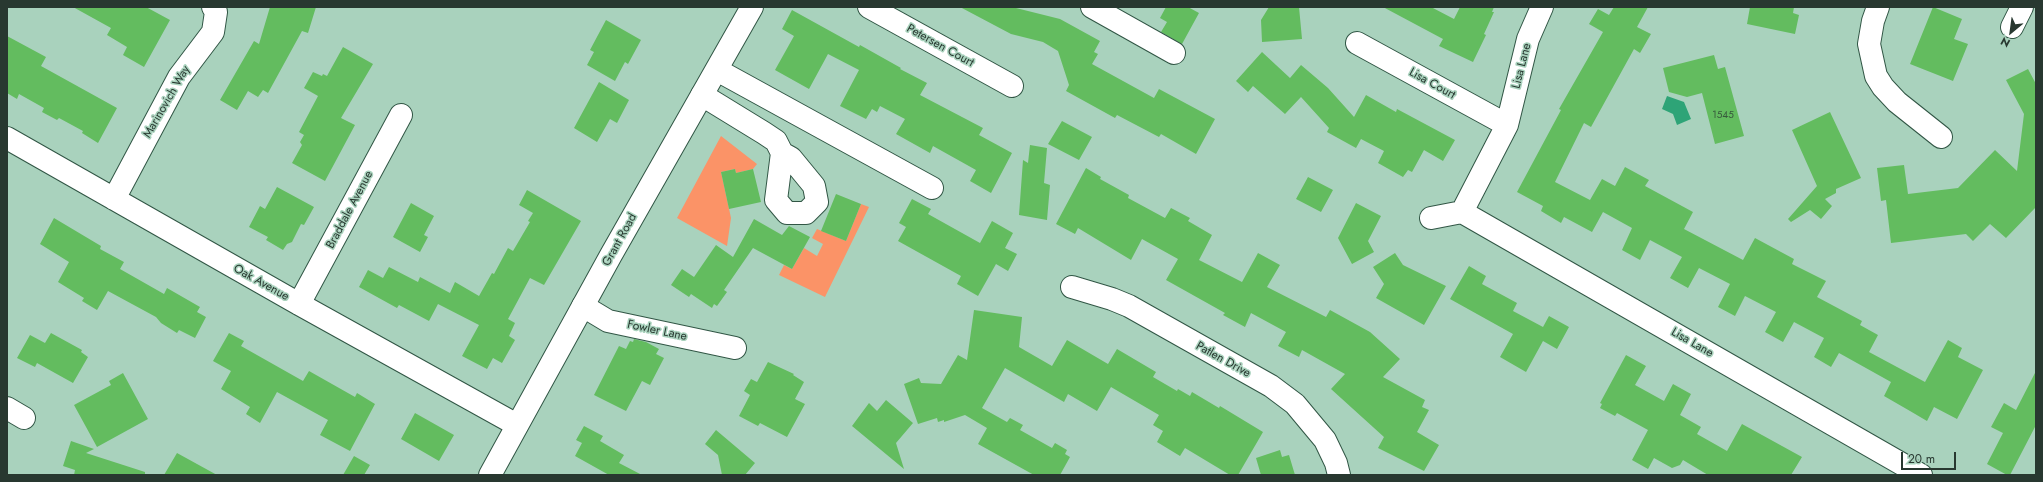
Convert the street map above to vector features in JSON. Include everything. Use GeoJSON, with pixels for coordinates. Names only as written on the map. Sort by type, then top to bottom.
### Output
{"type":"FeatureCollection","features":[{"type":"Feature","properties":{"kind":"street","name":"Marinovich Way"},"geometry":{"type":"LineString","coordinates":[[114,199],[179,77],[213,32],[216,12],[213,7]]}},
{"type":"Feature","properties":{"kind":"street","name":"Grant Road"},"geometry":{"type":"LineString","coordinates":[[490,475],[583,306],[752,7]]}},
{"type":"Feature","properties":{"kind":"street","name":"Petersen Court"},"geometry":{"type":"LineString","coordinates":[[869,7],[1012,86]]}},
{"type":"Feature","properties":{"kind":"street"},"geometry":{"type":"LineString","coordinates":[[1092,7],[1121,14],[1174,53]]}},
{"type":"Feature","properties":{"kind":"street","name":"Lisa Lane"},"geometry":{"type":"LineString","coordinates":[[1542,7],[1528,39],[1507,125],[1462,212],[1921,475]]}},
{"type":"Feature","properties":{"kind":"street"},"geometry":{"type":"LineString","coordinates":[[1878,7],[1868,44],[1876,76],[1883,87],[1897,102],[1942,137]]}},
{"type":"Feature","properties":{"kind":"street"},"geometry":{"type":"LineString","coordinates":[[2012,27],[2022,7]]}},
{"type":"Feature","properties":{"kind":"street","name":"Lisa Court"},"geometry":{"type":"LineString","coordinates":[[1357,43],[1507,125]]}},
{"type":"Feature","properties":{"kind":"street"},"geometry":{"type":"LineString","coordinates":[[717,70],[932,188]]}},
{"type":"Feature","properties":{"kind":"street"},"geometry":{"type":"LineString","coordinates":[[702,95],[776,141],[782,153]]}},
{"type":"Feature","properties":{"kind":"street","name":"Braddale Avenue"},"geometry":{"type":"LineString","coordinates":[[299,304],[401,115]]}},
{"type":"Feature","properties":{"kind":"street","name":"Oak Avenue"},"geometry":{"type":"LineString","coordinates":[[7,138],[299,304],[517,425]]}},
{"type":"Feature","properties":{"kind":"street"},"geometry":{"type":"LineString","coordinates":[[1431,218],[1462,212]]}},
{"type":"Feature","properties":{"kind":"street","name":"Patlen Drive"},"geometry":{"type":"LineString","coordinates":[[1072,287],[1112,299],[1129,306],[1271,386],[1295,404],[1325,440],[1336,463],[1339,475]]}},
{"type":"Feature","properties":{"kind":"street","name":"Fowler Lane"},"geometry":{"type":"LineString","coordinates":[[583,306],[608,321],[735,348]]}},
{"type":"Feature","properties":{"kind":"shaded area"},"geometry":{"type":"Polygon","coordinates":[[[1667,96],[1684,102],[1691,119],[1677,125],[1673,114],[1662,109],[1667,96]]]}},
{"type":"Feature","properties":{"kind":"shaded area"},"geometry":{"type":"Polygon","coordinates":[[[721,136],[757,164],[753,169],[736,173],[735,169],[721,172],[731,218],[727,246],[677,218],[721,136]]]}},
{"type":"Feature","properties":{"kind":"shaded area"},"geometry":{"type":"Polygon","coordinates":[[[861,204],[869,207],[825,297],[779,275],[784,265],[792,269],[804,248],[817,256],[823,244],[812,238],[817,229],[846,241],[861,204]]]}},
{"type":"Feature","properties":{"kind":"building"},"geometry":{"type":"Polygon","coordinates":[[[73,7],[146,7],[170,20],[144,67],[123,55],[127,47],[107,35],[111,28],[73,7]]]}},
{"type":"Feature","properties":{"kind":"building"},"geometry":{"type":"Polygon","coordinates":[[[270,7],[316,7],[308,33],[302,31],[268,93],[263,90],[258,97],[248,91],[237,110],[220,100],[254,41],[259,44],[270,7]]]}},
{"type":"Feature","properties":{"kind":"building"},"geometry":{"type":"Polygon","coordinates":[[[960,7],[1012,7],[1060,19],[1100,41],[1094,52],[1098,54],[1092,64],[1154,98],[1159,89],[1215,119],[1196,154],[1161,134],[1159,137],[1117,115],[1115,118],[1066,91],[1069,85],[1058,51],[1043,42],[1011,34],[960,7]]]}},
{"type":"Feature","properties":{"kind":"building"},"geometry":{"type":"Polygon","coordinates":[[[1166,7],[1188,7],[1199,13],[1182,44],[1161,32],[1167,22],[1160,18],[1166,7]]]}},
{"type":"Feature","properties":{"kind":"building"},"geometry":{"type":"Polygon","coordinates":[[[1269,7],[1299,7],[1302,39],[1262,42],[1261,20],[1269,7]]]}},
{"type":"Feature","properties":{"kind":"building"},"geometry":{"type":"Polygon","coordinates":[[[1383,7],[1431,7],[1454,19],[1460,7],[1494,7],[1492,12],[1494,12],[1484,34],[1486,35],[1473,62],[1439,46],[1443,39],[1383,7]]]}},
{"type":"Feature","properties":{"kind":"building"},"geometry":{"type":"Polygon","coordinates":[[[1614,7],[1648,7],[1637,27],[1651,34],[1640,53],[1634,49],[1591,127],[1584,123],[1555,182],[1590,200],[1602,179],[1615,186],[1625,167],[1649,180],[1645,186],[1693,212],[1684,229],[1743,260],[1755,238],[1794,259],[1792,264],[1826,281],[1817,297],[1862,321],[1860,325],[1878,335],[1869,352],[1925,382],[1948,340],[1962,348],[1958,357],[1983,370],[1957,419],[1934,407],[1927,421],[1884,396],[1891,382],[1839,353],[1831,367],[1814,357],[1824,338],[1794,322],[1783,342],[1765,332],[1776,312],[1745,296],[1735,316],[1718,307],[1730,284],[1699,268],[1688,288],[1670,278],[1682,257],[1650,240],[1640,260],[1622,250],[1632,228],[1603,212],[1592,232],[1564,217],[1561,223],[1541,211],[1543,206],[1517,192],[1561,110],[1559,109],[1603,32],[1589,24],[1598,9],[1609,15],[1614,7]]]}},
{"type":"Feature","properties":{"kind":"building"},"geometry":{"type":"Polygon","coordinates":[[[1750,7],[1794,7],[1793,13],[1799,15],[1795,34],[1747,24],[1750,7]]]}},
{"type":"Feature","properties":{"kind":"building"},"geometry":{"type":"Polygon","coordinates":[[[1933,7],[1962,19],[1954,39],[1968,44],[1953,81],[1910,64],[1933,7]]]}},
{"type":"Feature","properties":{"kind":"building"},"geometry":{"type":"Polygon","coordinates":[[[792,10],[859,47],[860,45],[927,83],[920,95],[983,128],[979,135],[1012,153],[991,193],[970,181],[976,170],[933,146],[930,153],[896,134],[905,119],[880,106],[877,112],[872,109],[866,119],[840,106],[859,70],[828,54],[809,89],[775,70],[794,36],[782,29],[792,10]]]}},
{"type":"Feature","properties":{"kind":"building"},"geometry":{"type":"Polygon","coordinates":[[[606,20],[641,40],[628,64],[625,62],[615,81],[587,65],[594,52],[590,50],[606,20]]]}},
{"type":"Feature","properties":{"kind":"building"},"geometry":{"type":"Polygon","coordinates":[[[7,36],[46,57],[41,66],[117,108],[98,143],[82,133],[83,131],[59,118],[57,120],[42,112],[44,108],[19,94],[17,99],[7,93],[7,36]]]}},
{"type":"Feature","properties":{"kind":"building"},"geometry":{"type":"Polygon","coordinates":[[[343,47],[373,64],[341,118],[355,125],[325,181],[292,163],[302,145],[300,142],[304,135],[299,132],[318,96],[304,88],[313,72],[322,76],[323,74],[327,76],[343,47]]]}},
{"type":"Feature","properties":{"kind":"building"},"geometry":{"type":"Polygon","coordinates":[[[1262,52],[1290,78],[1301,65],[1328,88],[1354,117],[1366,95],[1396,112],[1397,109],[1455,140],[1443,161],[1424,150],[1412,172],[1408,170],[1403,177],[1378,163],[1384,151],[1361,139],[1356,148],[1327,132],[1329,128],[1301,97],[1285,114],[1253,86],[1248,92],[1236,81],[1262,52]]]}},
{"type":"Feature","properties":{"kind":"building"},"geometry":{"type":"Polygon","coordinates":[[[1714,55],[1718,69],[1725,67],[1744,136],[1715,144],[1702,93],[1687,97],[1669,92],[1663,68],[1714,55]]]}},
{"type":"Feature","properties":{"kind":"building"},"geometry":{"type":"Polygon","coordinates":[[[2028,69],[2036,84],[2036,207],[2006,238],[1990,224],[1973,241],[1966,234],[1891,243],[1886,200],[1881,201],[1877,168],[1904,165],[1908,194],[1958,188],[1995,150],[2017,171],[2024,114],[2006,80],[2028,69]]]}},
{"type":"Feature","properties":{"kind":"building"},"geometry":{"type":"Polygon","coordinates":[[[599,82],[629,100],[617,123],[610,119],[597,142],[574,128],[599,82]]]}},
{"type":"Feature","properties":{"kind":"building"},"geometry":{"type":"Polygon","coordinates":[[[1830,112],[1861,178],[1836,189],[1836,193],[1825,199],[1832,206],[1821,219],[1810,210],[1791,222],[1788,219],[1817,186],[1792,130],[1830,112]]]}},
{"type":"Feature","properties":{"kind":"building"},"geometry":{"type":"Polygon","coordinates":[[[1062,121],[1092,137],[1079,160],[1048,144],[1062,121]]]}},
{"type":"Feature","properties":{"kind":"building"},"geometry":{"type":"Polygon","coordinates":[[[1030,145],[1047,148],[1044,183],[1050,185],[1047,220],[1019,215],[1023,160],[1028,163],[1030,145]]]}},
{"type":"Feature","properties":{"kind":"building"},"geometry":{"type":"Polygon","coordinates":[[[1086,168],[1101,177],[1100,179],[1129,195],[1128,198],[1165,218],[1171,208],[1190,218],[1188,221],[1212,235],[1199,260],[1242,282],[1258,253],[1280,265],[1267,287],[1326,317],[1330,310],[1370,332],[1400,359],[1383,377],[1425,400],[1422,407],[1429,410],[1417,432],[1439,445],[1424,471],[1378,448],[1384,437],[1331,389],[1345,374],[1302,350],[1299,357],[1278,346],[1286,332],[1251,313],[1245,327],[1223,315],[1225,313],[1166,280],[1178,259],[1142,239],[1131,260],[1078,228],[1075,234],[1056,224],[1086,168]]]}},
{"type":"Feature","properties":{"kind":"building"},"geometry":{"type":"Polygon","coordinates":[[[735,169],[736,173],[753,169],[761,202],[729,209],[721,172],[735,169]]]}},
{"type":"Feature","properties":{"kind":"building"},"geometry":{"type":"Polygon","coordinates":[[[1308,177],[1333,190],[1321,212],[1296,199],[1308,177]]]}},
{"type":"Feature","properties":{"kind":"building"},"geometry":{"type":"Polygon","coordinates":[[[277,187],[314,207],[304,225],[301,224],[292,242],[287,244],[283,250],[266,240],[268,237],[249,227],[260,206],[265,209],[277,187]]]}},
{"type":"Feature","properties":{"kind":"building"},"geometry":{"type":"Polygon","coordinates":[[[527,190],[581,221],[544,285],[530,278],[508,319],[515,323],[509,336],[515,340],[502,363],[493,358],[487,369],[462,356],[479,325],[438,304],[429,321],[399,305],[397,308],[359,287],[368,270],[383,278],[389,267],[418,282],[420,277],[450,293],[455,282],[479,296],[492,273],[494,274],[508,248],[513,251],[530,222],[528,221],[533,213],[519,205],[527,190]]]}},
{"type":"Feature","properties":{"kind":"building"},"geometry":{"type":"Polygon","coordinates":[[[836,194],[861,204],[846,241],[821,231],[836,194]]]}},
{"type":"Feature","properties":{"kind":"building"},"geometry":{"type":"Polygon","coordinates":[[[912,199],[931,209],[928,214],[980,243],[992,221],[1013,233],[1005,248],[1017,254],[1008,271],[996,264],[978,296],[957,284],[961,276],[898,241],[906,227],[899,223],[912,199]]]}},
{"type":"Feature","properties":{"kind":"building"},"geometry":{"type":"Polygon","coordinates":[[[411,203],[434,216],[424,235],[428,237],[420,252],[393,237],[411,203]]]}},
{"type":"Feature","properties":{"kind":"building"},"geometry":{"type":"Polygon","coordinates":[[[1356,203],[1381,216],[1368,241],[1374,252],[1352,264],[1338,238],[1356,203]]]}},
{"type":"Feature","properties":{"kind":"building"},"geometry":{"type":"Polygon","coordinates":[[[54,218],[101,246],[100,249],[124,262],[120,269],[164,294],[167,288],[200,307],[197,312],[206,317],[195,338],[179,330],[177,333],[161,323],[156,317],[108,291],[97,310],[82,301],[84,298],[58,282],[69,262],[40,244],[54,218]]]}},
{"type":"Feature","properties":{"kind":"building"},"geometry":{"type":"Polygon","coordinates":[[[754,219],[782,235],[789,226],[810,237],[792,269],[753,248],[724,290],[727,292],[717,306],[714,304],[712,308],[691,294],[689,297],[671,285],[682,269],[694,277],[716,245],[733,257],[754,219]]]}},
{"type":"Feature","properties":{"kind":"building"},"geometry":{"type":"Polygon","coordinates":[[[1395,253],[1403,265],[1446,286],[1424,325],[1376,298],[1384,284],[1373,267],[1395,253]]]}},
{"type":"Feature","properties":{"kind":"building"},"geometry":{"type":"Polygon","coordinates":[[[1469,266],[1486,276],[1482,284],[1517,303],[1513,311],[1543,327],[1549,316],[1569,327],[1557,349],[1543,341],[1526,372],[1500,357],[1513,334],[1450,299],[1469,266]]]}},
{"type":"Feature","properties":{"kind":"building"},"geometry":{"type":"Polygon","coordinates":[[[974,310],[1022,317],[1019,347],[1052,366],[1067,340],[1108,364],[1117,349],[1156,372],[1153,377],[1177,391],[1178,389],[1190,396],[1192,392],[1219,408],[1220,406],[1263,432],[1238,475],[1230,475],[1185,448],[1180,456],[1157,442],[1163,431],[1153,425],[1159,415],[1111,387],[1097,411],[1068,394],[1064,402],[1005,368],[982,408],[1007,422],[1010,418],[1023,425],[1020,430],[1052,448],[1055,443],[1067,450],[1065,454],[1070,457],[1060,475],[1034,475],[978,444],[987,428],[965,415],[944,422],[944,420],[938,422],[937,418],[918,424],[904,384],[919,378],[921,383],[941,384],[958,355],[967,360],[974,310]]]}},
{"type":"Feature","properties":{"kind":"building"},"geometry":{"type":"Polygon","coordinates":[[[51,333],[82,350],[81,352],[88,357],[73,383],[37,363],[35,367],[17,358],[30,335],[45,343],[51,333]]]}},
{"type":"Feature","properties":{"kind":"building"},"geometry":{"type":"Polygon","coordinates":[[[229,333],[244,341],[241,346],[303,381],[309,371],[355,397],[357,393],[375,404],[350,451],[320,435],[328,420],[277,392],[260,423],[246,414],[250,407],[221,389],[231,371],[213,361],[229,333]]]}},
{"type":"Feature","properties":{"kind":"building"},"geometry":{"type":"Polygon","coordinates":[[[634,339],[646,342],[659,349],[656,354],[664,358],[650,385],[642,381],[626,411],[594,395],[619,346],[626,349],[630,341],[633,342],[634,339]]]}},
{"type":"Feature","properties":{"kind":"building"},"geometry":{"type":"Polygon","coordinates":[[[1626,355],[1646,366],[1635,385],[1664,401],[1673,384],[1691,394],[1680,415],[1701,427],[1697,434],[1727,451],[1742,424],[1802,457],[1791,475],[1708,475],[1683,460],[1680,465],[1672,468],[1654,458],[1648,469],[1632,460],[1648,430],[1617,413],[1615,416],[1600,408],[1602,404],[1600,403],[1626,355]]]}},
{"type":"Feature","properties":{"kind":"building"},"geometry":{"type":"Polygon","coordinates":[[[768,362],[794,374],[793,375],[804,382],[795,399],[805,404],[787,437],[760,423],[758,426],[739,416],[750,395],[744,391],[751,379],[757,382],[768,362]]]}},
{"type":"Feature","properties":{"kind":"building"},"geometry":{"type":"Polygon","coordinates":[[[2036,371],[2036,425],[2010,475],[2007,475],[1987,464],[2003,433],[1991,427],[2004,403],[2016,410],[2036,371]]]}},
{"type":"Feature","properties":{"kind":"building"},"geometry":{"type":"Polygon","coordinates":[[[123,373],[148,419],[97,447],[74,405],[111,385],[109,381],[123,373]]]}},
{"type":"Feature","properties":{"kind":"building"},"geometry":{"type":"Polygon","coordinates":[[[886,400],[913,423],[896,443],[904,469],[852,426],[869,403],[877,411],[886,400]]]}},
{"type":"Feature","properties":{"kind":"building"},"geometry":{"type":"Polygon","coordinates":[[[415,413],[454,435],[439,461],[401,439],[415,413]]]}},
{"type":"Feature","properties":{"kind":"building"},"geometry":{"type":"Polygon","coordinates":[[[584,426],[603,436],[600,441],[624,455],[619,463],[642,475],[609,475],[575,456],[582,443],[576,440],[584,426]]]}},
{"type":"Feature","properties":{"kind":"building"},"geometry":{"type":"Polygon","coordinates":[[[716,430],[755,463],[745,475],[722,475],[718,455],[705,444],[716,430]]]}},
{"type":"Feature","properties":{"kind":"building"},"geometry":{"type":"Polygon","coordinates":[[[71,441],[94,449],[86,453],[145,472],[145,475],[74,475],[75,470],[63,466],[71,441]]]}},
{"type":"Feature","properties":{"kind":"building"},"geometry":{"type":"Polygon","coordinates":[[[1280,450],[1282,457],[1289,455],[1295,475],[1261,475],[1256,458],[1280,450]]]}},
{"type":"Feature","properties":{"kind":"building"},"geometry":{"type":"Polygon","coordinates":[[[177,453],[217,475],[164,475],[177,453]]]}},
{"type":"Feature","properties":{"kind":"building"},"geometry":{"type":"Polygon","coordinates":[[[354,456],[370,465],[364,475],[343,475],[354,456]]]}}]}
